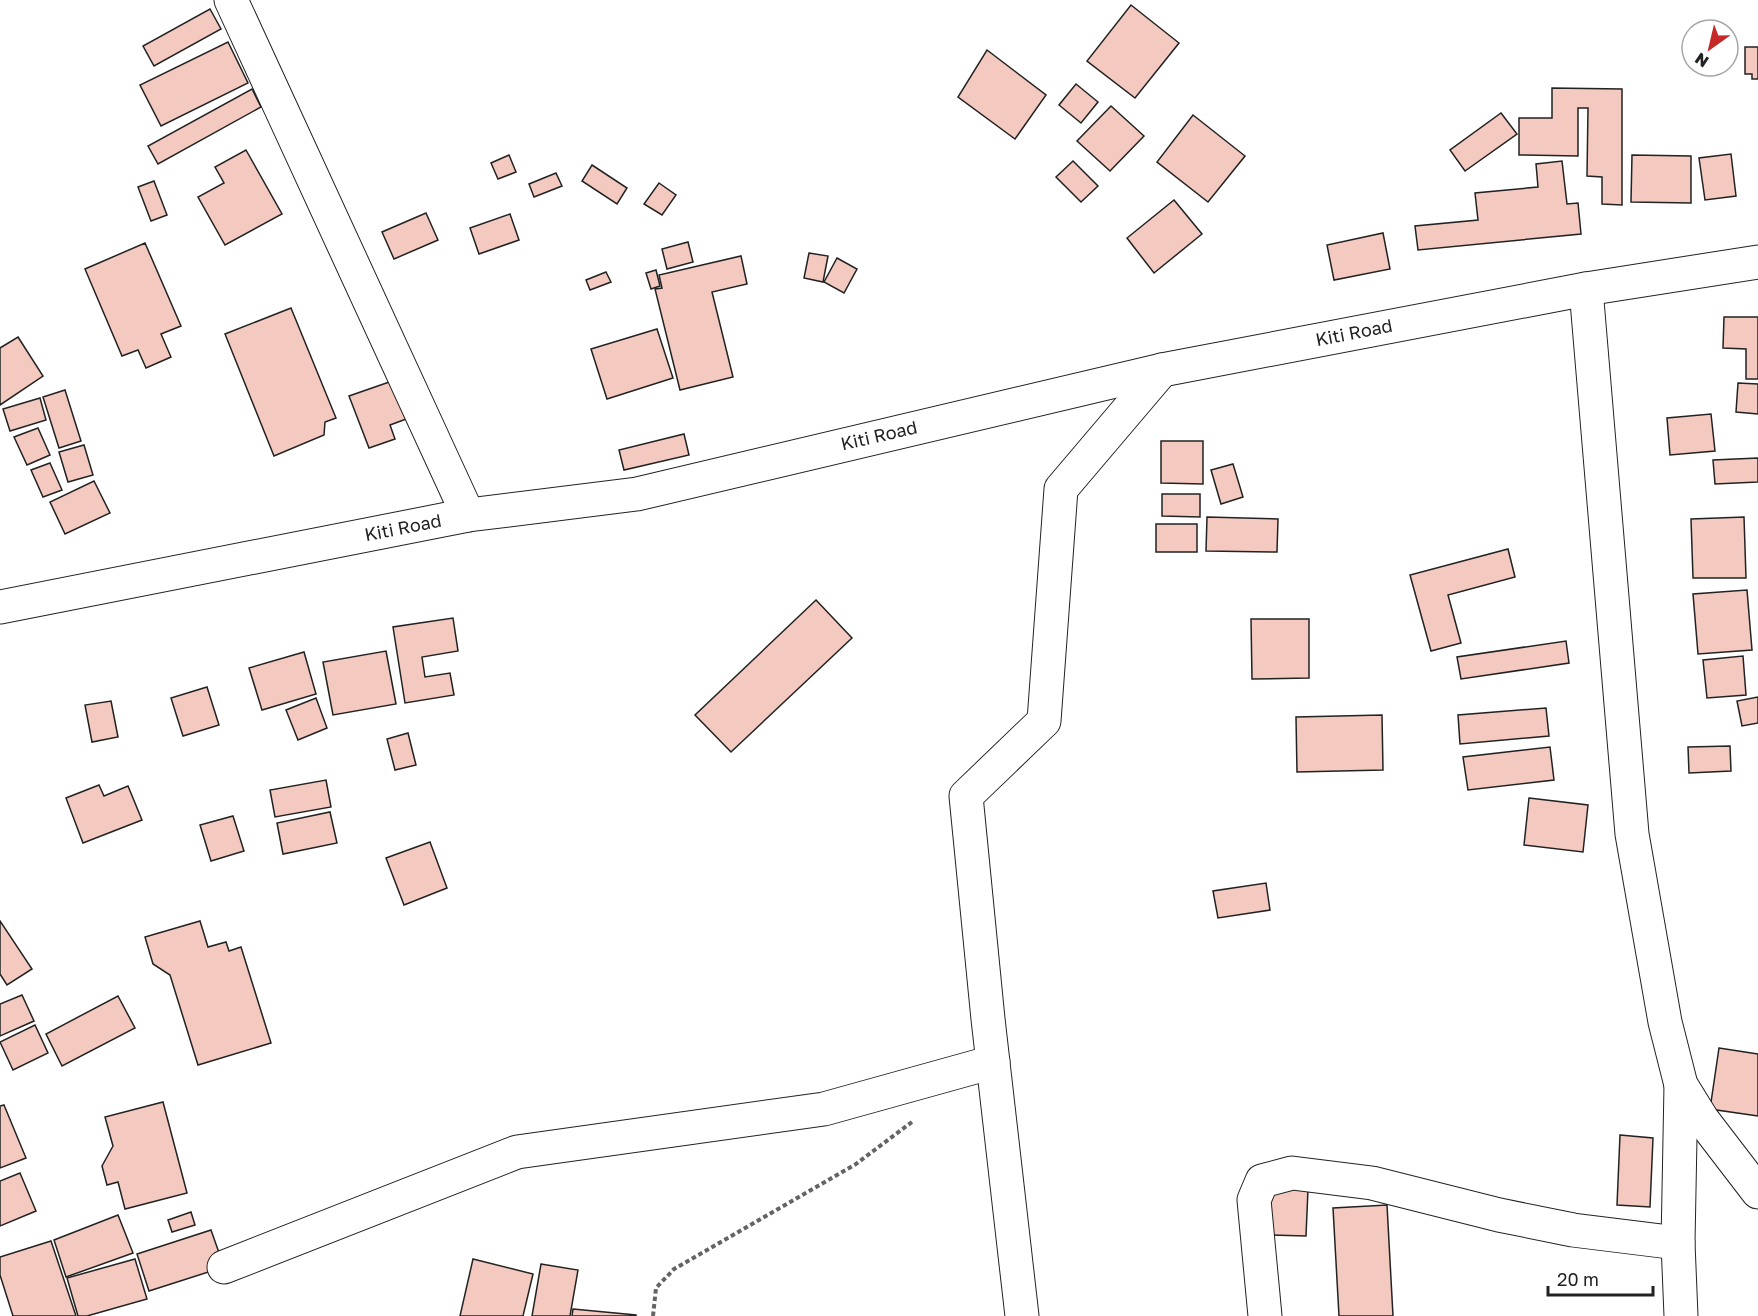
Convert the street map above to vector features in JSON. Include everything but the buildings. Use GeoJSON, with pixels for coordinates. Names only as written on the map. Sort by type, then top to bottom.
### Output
{"type":"FeatureCollection","features":[{"type":"Feature","properties":{"kind":"street"},"geometry":{"type":"LineString","coordinates":[[231,0],[468,515]]}},
{"type":"Feature","properties":{"kind":"street","name":"Kiti Road"},"geometry":{"type":"LineString","coordinates":[[0,608],[468,515],[637,494],[1162,370],[1586,289],[1758,262]]}},
{"type":"Feature","properties":{"kind":"street"},"geometry":{"type":"LineString","coordinates":[[1586,289],[1632,834],[1665,1022],[1681,1085],[1678,1243],[1681,1316]]}},
{"type":"Feature","properties":{"kind":"street"},"geometry":{"type":"LineString","coordinates":[[1022,1316],[966,796],[1044,721],[1061,489],[1162,370]]}},
{"type":"Feature","properties":{"kind":"street"},"geometry":{"type":"LineString","coordinates":[[224,1267],[517,1152],[824,1109],[993,1062]]}},
{"type":"Feature","properties":{"kind":"street"},"geometry":{"type":"LineString","coordinates":[[1681,1085],[1702,1119],[1758,1192]]}},
{"type":"Feature","properties":{"kind":"street"},"geometry":{"type":"LineString","coordinates":[[1265,1316],[1254,1200],[1262,1181],[1292,1173],[1372,1183],[1499,1215],[1573,1230],[1678,1243]]}},
{"type":"Feature","properties":{"kind":"path"},"geometry":{"type":"LineString","coordinates":[[653,1316],[656,1288],[674,1269],[856,1164],[920,1117]]}}]}
